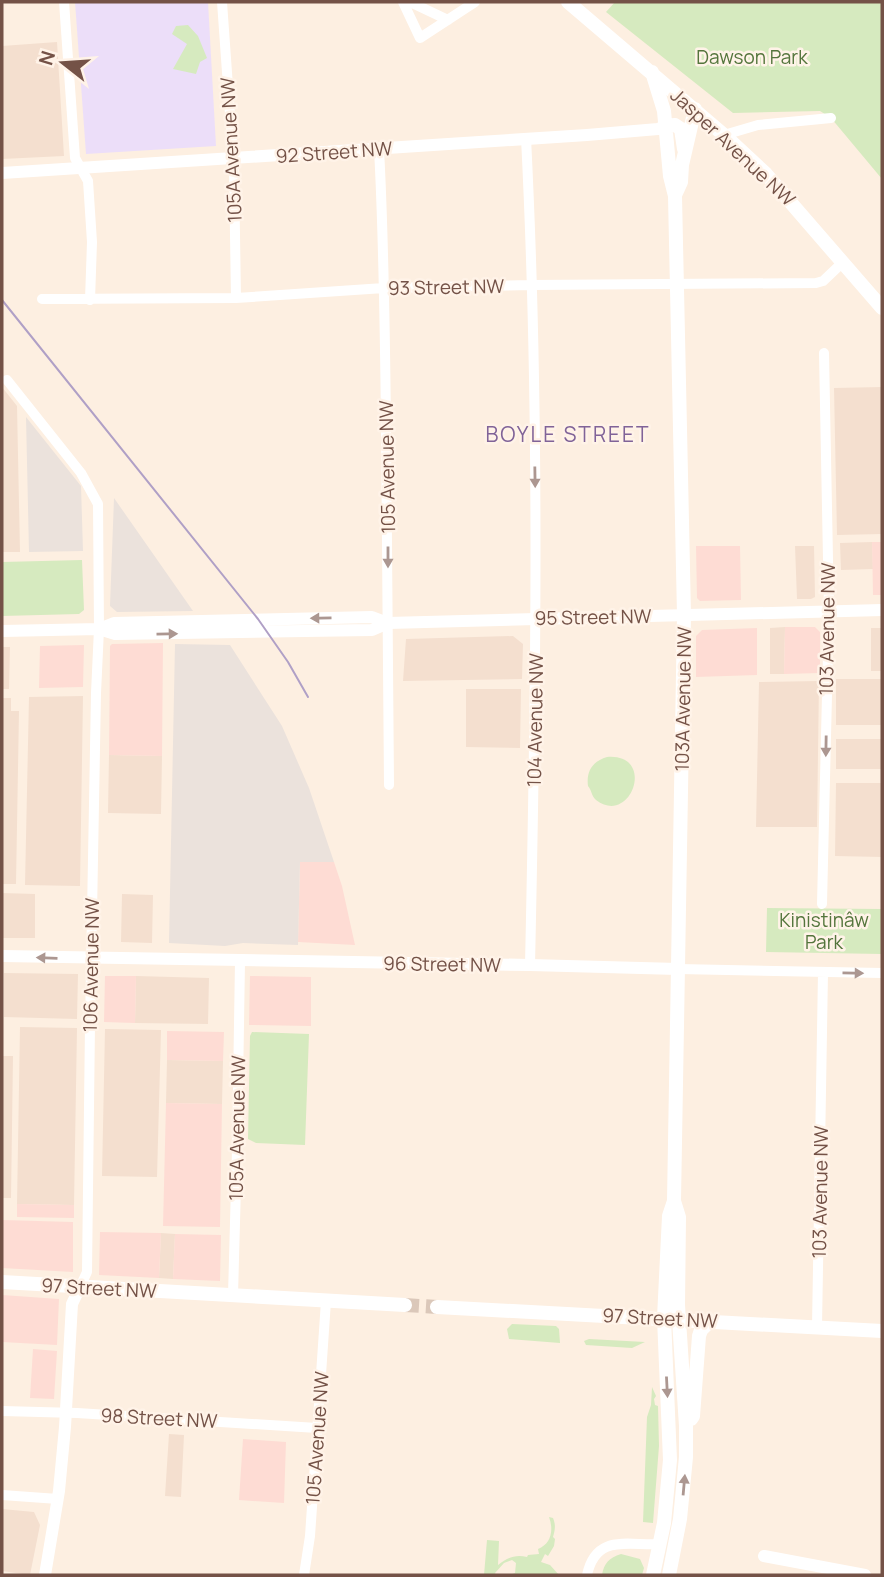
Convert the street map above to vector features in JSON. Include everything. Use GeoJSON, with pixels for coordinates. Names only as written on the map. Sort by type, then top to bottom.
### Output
{"type":"FeatureCollection","features":[{"type":"Feature","properties":{"kind":"main road","name":"Jasper Avenue NW"},"geometry":{"type":"LineString","coordinates":[[568,2],[695,109],[766,174],[882,308]]}},
{"type":"Feature","properties":{"kind":"main road","name":"103A Avenue NW"},"geometry":{"type":"LineString","coordinates":[[652,72],[664,111],[670,176],[675,196],[684,615],[674,1201],[670,1216],[670,1460],[667,1501],[653,1575]]}},
{"type":"Feature","properties":{"kind":"main road","name":"103A Avenue NW"},"geometry":{"type":"LineString","coordinates":[[675,196],[681,182],[695,109]]}},
{"type":"Feature","properties":{"kind":"main road"},"geometry":{"type":"LineString","coordinates":[[665,126],[675,125],[681,130],[685,153]]}},
{"type":"Feature","properties":{"kind":"main road","name":"97 Street NW"},"geometry":{"type":"LineString","coordinates":[[2,1282],[405,1305]]}},
{"type":"Feature","properties":{"kind":"main road","name":"97 Street NW"},"geometry":{"type":"LineString","coordinates":[[437,1307],[882,1331]]}},
{"type":"Feature","properties":{"kind":"main road","name":"103A Avenue NW"},"geometry":{"type":"LineString","coordinates":[[669,1575],[684,1493],[686,1426],[672,1319]]}},
{"type":"Feature","properties":{"kind":"main road"},"geometry":{"type":"LineString","coordinates":[[686,1426],[693,1416],[699,1336],[710,1321]]}},
{"type":"Feature","properties":{"kind":"street"},"geometry":{"type":"LineString","coordinates":[[64,2],[75,158],[88,181],[92,242],[90,300]]}},
{"type":"Feature","properties":{"kind":"street","name":"105A Avenue NW"},"geometry":{"type":"LineString","coordinates":[[222,2],[233,159],[236,298]]}},
{"type":"Feature","properties":{"kind":"street"},"geometry":{"type":"LineString","coordinates":[[402,2],[420,38],[475,2]]}},
{"type":"Feature","properties":{"kind":"street"},"geometry":{"type":"LineString","coordinates":[[410,2],[449,20]]}},
{"type":"Feature","properties":{"kind":"street"},"geometry":{"type":"LineString","coordinates":[[724,135],[758,125],[831,118]]}},
{"type":"Feature","properties":{"kind":"street","name":"92 Street NW"},"geometry":{"type":"LineString","coordinates":[[2,173],[658,130],[665,126]]}},
{"type":"Feature","properties":{"kind":"street","name":"104 Avenue NW"},"geometry":{"type":"LineString","coordinates":[[526,138],[533,360],[536,618],[530,965]]}},
{"type":"Feature","properties":{"kind":"street","name":"105 Avenue NW"},"geometry":{"type":"LineString","coordinates":[[379,149],[384,288],[389,785]]}},
{"type":"Feature","properties":{"kind":"street","name":"93 Street NW"},"geometry":{"type":"LineString","coordinates":[[42,299],[236,298],[384,288],[816,283],[823,281],[843,262]]}},
{"type":"Feature","properties":{"kind":"street","name":"103 Avenue NW"},"geometry":{"type":"LineString","coordinates":[[822,904],[829,611],[824,354]]}},
{"type":"Feature","properties":{"kind":"street","name":"106 Avenue NW"},"geometry":{"type":"LineString","coordinates":[[7,380],[82,473],[98,504],[99,629],[87,1272],[72,1304],[58,1499],[45,1575]]}},
{"type":"Feature","properties":{"kind":"street","name":"95 Street NW"},"geometry":{"type":"LineString","coordinates":[[2,631],[99,629],[116,634],[331,631],[372,629],[388,623],[882,610]]}},
{"type":"Feature","properties":{"kind":"street","name":"96 Street NW"},"geometry":{"type":"LineString","coordinates":[[2,956],[882,973]]}},
{"type":"Feature","properties":{"kind":"street","name":"105A Avenue NW"},"geometry":{"type":"LineString","coordinates":[[233,1295],[240,961]]}},
{"type":"Feature","properties":{"kind":"street","name":"103 Avenue NW"},"geometry":{"type":"LineString","coordinates":[[817,1327],[823,972]]}},
{"type":"Feature","properties":{"kind":"street","name":"105 Avenue NW"},"geometry":{"type":"LineString","coordinates":[[304,1575],[310,1536],[326,1301]]}},
{"type":"Feature","properties":{"kind":"street","name":"98 Street NW"},"geometry":{"type":"LineString","coordinates":[[2,1411],[317,1428]]}},
{"type":"Feature","properties":{"kind":"street"},"geometry":{"type":"LineString","coordinates":[[2,1495],[58,1499]]}},
{"type":"Feature","properties":{"kind":"street"},"geometry":{"type":"LineString","coordinates":[[588,1571],[594,1556],[609,1545],[676,1543]]}},
{"type":"Feature","properties":{"kind":"street"},"geometry":{"type":"LineString","coordinates":[[764,1556],[865,1575]]}},
{"type":"Feature","properties":{"kind":"shaded area"},"geometry":{"type":"Polygon","coordinates":[[[75,2],[208,2],[216,146],[86,154],[75,2]]]}},
{"type":"Feature","properties":{"kind":"shaded area"},"geometry":{"type":"Polygon","coordinates":[[[57,42],[64,156],[2,159],[2,46],[57,42]]]}},
{"type":"Feature","properties":{"kind":"shaded area"},"geometry":{"type":"Polygon","coordinates":[[[2,387],[17,406],[20,552],[2,552],[2,387]]]}},
{"type":"Feature","properties":{"kind":"shaded area"},"geometry":{"type":"Polygon","coordinates":[[[882,387],[882,534],[837,535],[834,388],[882,387]]]}},
{"type":"Feature","properties":{"kind":"shaded area"},"geometry":{"type":"Polygon","coordinates":[[[26,417],[81,486],[83,551],[29,552],[26,417]]]}},
{"type":"Feature","properties":{"kind":"shaded area"},"geometry":{"type":"Polygon","coordinates":[[[114,498],[193,611],[117,612],[110,606],[114,498]]]}},
{"type":"Feature","properties":{"kind":"shaded area"},"geometry":{"type":"Polygon","coordinates":[[[872,542],[873,569],[841,570],[840,543],[872,542]]]}},
{"type":"Feature","properties":{"kind":"shaded area"},"geometry":{"type":"Polygon","coordinates":[[[872,542],[882,542],[882,595],[873,595],[872,542]]]}},
{"type":"Feature","properties":{"kind":"shaded area"},"geometry":{"type":"Polygon","coordinates":[[[696,546],[740,546],[741,600],[700,601],[697,598],[696,546]]]}},
{"type":"Feature","properties":{"kind":"shaded area"},"geometry":{"type":"Polygon","coordinates":[[[795,546],[814,546],[815,597],[811,599],[797,599],[795,546]]]}},
{"type":"Feature","properties":{"kind":"shaded area"},"geometry":{"type":"Polygon","coordinates":[[[785,627],[784,674],[770,674],[770,628],[785,627]]]}},
{"type":"Feature","properties":{"kind":"shaded area"},"geometry":{"type":"Polygon","coordinates":[[[785,627],[815,627],[820,632],[820,673],[784,674],[785,627]]]}},
{"type":"Feature","properties":{"kind":"shaded area"},"geometry":{"type":"Polygon","coordinates":[[[757,628],[757,675],[696,677],[696,636],[702,630],[757,628]]]}},
{"type":"Feature","properties":{"kind":"shaded area"},"geometry":{"type":"Polygon","coordinates":[[[871,628],[882,628],[882,671],[871,671],[871,628]]]}},
{"type":"Feature","properties":{"kind":"shaded area"},"geometry":{"type":"Polygon","coordinates":[[[513,636],[523,644],[522,679],[403,681],[406,639],[513,636]]]}},
{"type":"Feature","properties":{"kind":"shaded area"},"geometry":{"type":"Polygon","coordinates":[[[163,643],[162,756],[109,755],[110,646],[163,643]]]}},
{"type":"Feature","properties":{"kind":"shaded area"},"geometry":{"type":"Polygon","coordinates":[[[175,644],[230,645],[282,726],[309,788],[334,862],[300,862],[298,945],[243,943],[225,946],[169,943],[175,644]]]}},
{"type":"Feature","properties":{"kind":"shaded area"},"geometry":{"type":"Polygon","coordinates":[[[84,645],[83,687],[39,688],[40,646],[84,645]]]}},
{"type":"Feature","properties":{"kind":"shaded area"},"geometry":{"type":"Polygon","coordinates":[[[2,647],[10,647],[9,689],[2,689],[2,647]]]}},
{"type":"Feature","properties":{"kind":"shaded area"},"geometry":{"type":"Polygon","coordinates":[[[836,679],[882,679],[882,725],[836,725],[836,679]]]}},
{"type":"Feature","properties":{"kind":"shaded area"},"geometry":{"type":"Polygon","coordinates":[[[819,681],[817,827],[756,827],[759,682],[819,681]]]}},
{"type":"Feature","properties":{"kind":"shaded area"},"geometry":{"type":"Polygon","coordinates":[[[466,689],[521,689],[520,748],[466,747],[466,689]]]}},
{"type":"Feature","properties":{"kind":"shaded area"},"geometry":{"type":"Polygon","coordinates":[[[83,696],[80,886],[25,885],[29,697],[83,696]]]}},
{"type":"Feature","properties":{"kind":"shaded area"},"geometry":{"type":"Polygon","coordinates":[[[2,698],[11,698],[11,711],[19,711],[16,884],[2,884],[2,698]]]}},
{"type":"Feature","properties":{"kind":"shaded area"},"geometry":{"type":"Polygon","coordinates":[[[836,739],[882,739],[882,769],[836,769],[836,739]]]}},
{"type":"Feature","properties":{"kind":"shaded area"},"geometry":{"type":"Polygon","coordinates":[[[109,755],[162,756],[161,814],[108,813],[109,755]]]}},
{"type":"Feature","properties":{"kind":"shaded area"},"geometry":{"type":"Polygon","coordinates":[[[836,783],[882,783],[882,857],[835,856],[836,783]]]}},
{"type":"Feature","properties":{"kind":"shaded area"},"geometry":{"type":"Polygon","coordinates":[[[300,862],[334,862],[355,945],[298,942],[300,862]]]}},
{"type":"Feature","properties":{"kind":"shaded area"},"geometry":{"type":"Polygon","coordinates":[[[2,893],[35,894],[35,938],[2,938],[2,893]]]}},
{"type":"Feature","properties":{"kind":"shaded area"},"geometry":{"type":"Polygon","coordinates":[[[122,894],[153,895],[152,943],[121,942],[122,894]]]}},
{"type":"Feature","properties":{"kind":"shaded area"},"geometry":{"type":"Polygon","coordinates":[[[4,973],[78,974],[77,1019],[4,1017],[4,973]]]}},
{"type":"Feature","properties":{"kind":"shaded area"},"geometry":{"type":"Polygon","coordinates":[[[105,976],[136,976],[135,1023],[104,1022],[105,976]]]}},
{"type":"Feature","properties":{"kind":"shaded area"},"geometry":{"type":"Polygon","coordinates":[[[136,976],[209,978],[208,1024],[135,1023],[136,976]]]}},
{"type":"Feature","properties":{"kind":"shaded area"},"geometry":{"type":"Polygon","coordinates":[[[250,976],[311,977],[311,1026],[249,1025],[250,976]]]}},
{"type":"Feature","properties":{"kind":"shaded area"},"geometry":{"type":"Polygon","coordinates":[[[20,1027],[77,1028],[74,1205],[17,1204],[20,1027]]]}},
{"type":"Feature","properties":{"kind":"shaded area"},"geometry":{"type":"Polygon","coordinates":[[[105,1029],[161,1030],[157,1177],[102,1176],[105,1029]]]}},
{"type":"Feature","properties":{"kind":"shaded area"},"geometry":{"type":"Polygon","coordinates":[[[167,1031],[224,1032],[223,1061],[167,1060],[167,1031]]]}},
{"type":"Feature","properties":{"kind":"shaded area"},"geometry":{"type":"Polygon","coordinates":[[[2,1056],[13,1056],[11,1198],[2,1198],[2,1056]]]}},
{"type":"Feature","properties":{"kind":"shaded area"},"geometry":{"type":"Polygon","coordinates":[[[167,1060],[223,1061],[222,1104],[166,1103],[167,1060]]]}},
{"type":"Feature","properties":{"kind":"shaded area"},"geometry":{"type":"Polygon","coordinates":[[[166,1103],[222,1104],[220,1227],[163,1226],[166,1103]]]}},
{"type":"Feature","properties":{"kind":"shaded area"},"geometry":{"type":"Polygon","coordinates":[[[17,1204],[74,1205],[74,1218],[17,1217],[17,1204]]]}},
{"type":"Feature","properties":{"kind":"shaded area"},"geometry":{"type":"Polygon","coordinates":[[[2,1220],[73,1222],[73,1272],[2,1268],[2,1220]]]}},
{"type":"Feature","properties":{"kind":"shaded area"},"geometry":{"type":"Polygon","coordinates":[[[100,1232],[161,1233],[159,1278],[99,1275],[100,1232]]]}},
{"type":"Feature","properties":{"kind":"shaded area"},"geometry":{"type":"Polygon","coordinates":[[[161,1233],[175,1234],[173,1279],[159,1278],[161,1233]]]}},
{"type":"Feature","properties":{"kind":"shaded area"},"geometry":{"type":"Polygon","coordinates":[[[175,1234],[221,1235],[220,1281],[173,1279],[175,1234]]]}},
{"type":"Feature","properties":{"kind":"shaded area"},"geometry":{"type":"Polygon","coordinates":[[[2,1295],[59,1299],[57,1345],[2,1342],[2,1295]]]}},
{"type":"Feature","properties":{"kind":"shaded area"},"geometry":{"type":"Polygon","coordinates":[[[33,1349],[57,1351],[54,1399],[30,1398],[33,1349]]]}},
{"type":"Feature","properties":{"kind":"shaded area"},"geometry":{"type":"Polygon","coordinates":[[[169,1434],[184,1435],[181,1497],[165,1496],[169,1434]]]}},
{"type":"Feature","properties":{"kind":"shaded area"},"geometry":{"type":"Polygon","coordinates":[[[243,1439],[286,1442],[284,1503],[239,1500],[243,1439]]]}},
{"type":"Feature","properties":{"kind":"shaded area"},"geometry":{"type":"Polygon","coordinates":[[[2,1509],[34,1512],[40,1525],[30,1575],[2,1571],[2,1509]]]}},
{"type":"Feature","properties":{"kind":"green space","name":"Dawson Park"},"geometry":{"type":"Polygon","coordinates":[[[615,2],[882,2],[882,179],[831,118],[820,111],[733,113],[606,12],[615,2]]]}},
{"type":"Feature","properties":{"kind":"green space"},"geometry":{"type":"Polygon","coordinates":[[[188,25],[198,36],[207,58],[200,62],[196,74],[173,69],[187,44],[172,34],[176,26],[188,25]]]}},
{"type":"Feature","properties":{"kind":"green space"},"geometry":{"type":"Polygon","coordinates":[[[82,560],[84,610],[79,614],[2,616],[2,562],[82,560]]]}},
{"type":"Feature","properties":{"kind":"green space"},"geometry":{"type":"Polygon","coordinates":[[[607,757],[622,759],[631,766],[635,776],[628,797],[620,804],[609,806],[596,800],[588,786],[591,767],[607,757]]]}},
{"type":"Feature","properties":{"kind":"green space","name":"Kinistinâw Park"},"geometry":{"type":"Polygon","coordinates":[[[767,908],[882,909],[882,954],[766,952],[767,908]]]}},
{"type":"Feature","properties":{"kind":"green space"},"geometry":{"type":"Polygon","coordinates":[[[252,1032],[309,1034],[305,1145],[256,1143],[248,1139],[252,1032]]]}},
{"type":"Feature","properties":{"kind":"green space"},"geometry":{"type":"Polygon","coordinates":[[[512,1324],[556,1326],[559,1329],[560,1343],[509,1339],[507,1329],[512,1324]]]}},
{"type":"Feature","properties":{"kind":"green space"},"geometry":{"type":"Polygon","coordinates":[[[584,1341],[645,1342],[632,1348],[586,1345],[584,1341]]]}},
{"type":"Feature","properties":{"kind":"green space"},"geometry":{"type":"Polygon","coordinates":[[[652,1387],[656,1396],[655,1405],[658,1406],[659,1446],[653,1523],[643,1522],[647,1417],[652,1387]]]}},
{"type":"Feature","properties":{"kind":"green space"},"geometry":{"type":"Polygon","coordinates":[[[549,1517],[553,1518],[554,1546],[541,1562],[550,1565],[559,1575],[510,1575],[515,1573],[516,1563],[512,1560],[504,1563],[496,1575],[484,1575],[487,1540],[499,1541],[498,1565],[511,1557],[539,1554],[538,1549],[546,1544],[550,1536],[549,1517]]]}},
{"type":"Feature","properties":{"kind":"green space"},"geometry":{"type":"Polygon","coordinates":[[[621,1554],[640,1559],[644,1568],[642,1575],[602,1575],[608,1562],[621,1554]]]}},
{"type":"Feature","properties":{"kind":"tunnel"},"geometry":{"type":"LineString","coordinates":[[405,1305],[437,1307]]}},
{"type":"Feature","properties":{"kind":"tram line"},"geometry":{"type":"LineString","coordinates":[[2,300],[258,619],[308,697]]}},
{"type":"Feature","properties":{"kind":"district","name":"BOYLE STREET"},"geometry":{"type":"Point","coordinates":[568,435]}}]}
